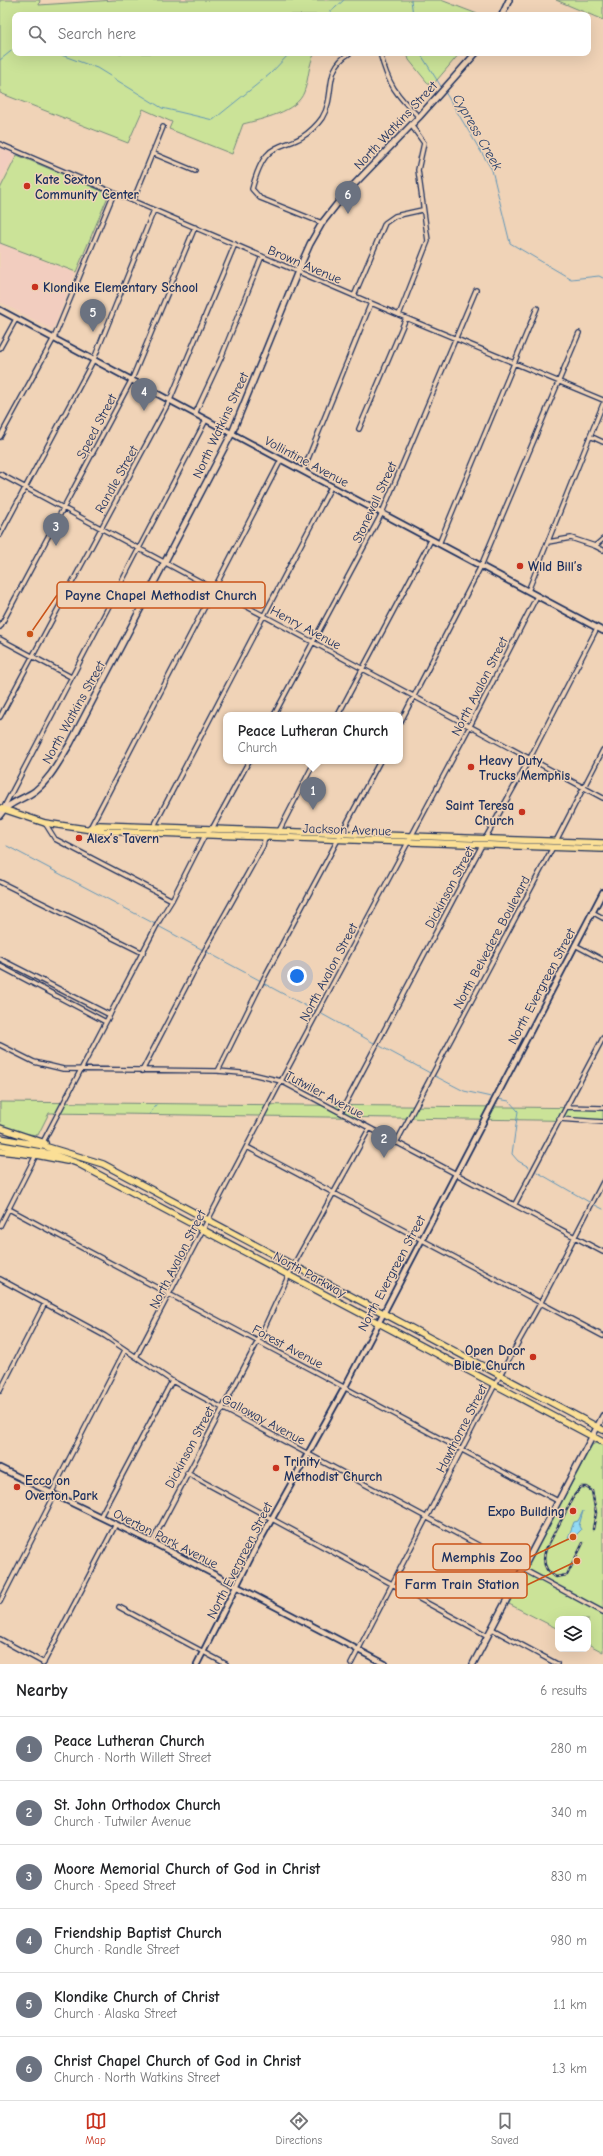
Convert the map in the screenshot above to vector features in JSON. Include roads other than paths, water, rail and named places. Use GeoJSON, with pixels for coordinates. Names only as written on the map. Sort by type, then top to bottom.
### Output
{"type":"FeatureCollection","features":[{"type":"Feature","properties":{"kind":"main road"},"geometry":{"type":"LineString","coordinates":[[503,12],[509,0]]}},
{"type":"Feature","properties":{"kind":"main road","name":"North Watkins Street"},"geometry":{"type":"LineString","coordinates":[[2,808],[35,791],[50,778],[70,744],[232,433],[298,271],[310,244],[322,223],[344,195],[419,117],[473,56]]}},
{"type":"Feature","properties":{"kind":"main road"},"geometry":{"type":"LineString","coordinates":[[0,815],[2,808]]}},
{"type":"Feature","properties":{"kind":"main road","name":"Jackson Avenue"},"geometry":{"type":"LineString","coordinates":[[2,808],[44,823],[90,828],[99,831],[204,835],[265,834],[279,830],[342,832],[485,839],[603,849]]}},
{"type":"Feature","properties":{"kind":"main road","name":"Jackson Avenue"},"geometry":{"type":"LineString","coordinates":[[90,828],[100,825],[212,829],[265,834],[276,837],[482,845],[603,843]]}},
{"type":"Feature","properties":{"kind":"main road"},"geometry":{"type":"LineString","coordinates":[[0,1128],[76,1154]]}},
{"type":"Feature","properties":{"kind":"main road","name":"North Parkway"},"geometry":{"type":"LineString","coordinates":[[0,1138],[44,1146],[76,1154],[102,1164],[603,1430]]}},
{"type":"Feature","properties":{"kind":"main road","name":"North Parkway"},"geometry":{"type":"LineString","coordinates":[[0,1145],[52,1154],[77,1163],[603,1442]]}},
{"type":"Feature","properties":{"kind":"main road"},"geometry":{"type":"LineString","coordinates":[[0,1151],[36,1155],[77,1163]]}},
{"type":"Feature","properties":{"kind":"main road"},"geometry":{"type":"LineString","coordinates":[[474,1664],[603,1416]]}},
{"type":"Feature","properties":{"kind":"street"},"geometry":{"type":"LineString","coordinates":[[322,223],[260,198],[252,189],[256,176],[267,154],[281,145],[303,137],[321,119],[328,105],[334,67],[347,56]]}},
{"type":"Feature","properties":{"kind":"street"},"geometry":{"type":"LineString","coordinates":[[381,56],[390,84],[401,99],[419,117]]}},
{"type":"Feature","properties":{"kind":"street"},"geometry":{"type":"LineString","coordinates":[[399,315],[428,241],[428,230],[422,210],[418,170],[424,143],[411,125]]}},
{"type":"Feature","properties":{"kind":"street"},"geometry":{"type":"LineString","coordinates":[[133,201],[163,127]]}},
{"type":"Feature","properties":{"kind":"street","name":"Brown Avenue"},"geometry":{"type":"LineString","coordinates":[[0,144],[514,364],[603,400]]}},
{"type":"Feature","properties":{"kind":"street"},"geometry":{"type":"LineString","coordinates":[[152,154],[195,171]]}},
{"type":"Feature","properties":{"kind":"street"},"geometry":{"type":"LineString","coordinates":[[0,437],[54,338],[114,193]]}},
{"type":"Feature","properties":{"kind":"street"},"geometry":{"type":"LineString","coordinates":[[0,535],[94,359],[154,210]]}},
{"type":"Feature","properties":{"kind":"street"},"geometry":{"type":"LineString","coordinates":[[354,296],[385,223],[395,216],[422,210]]}},
{"type":"Feature","properties":{"kind":"street","name":"Speed Street"},"geometry":{"type":"LineString","coordinates":[[0,627],[62,508],[132,380],[195,227]]}},
{"type":"Feature","properties":{"kind":"street","name":"Randle Street"},"geometry":{"type":"LineString","coordinates":[[0,717],[170,400],[235,244]]}},
{"type":"Feature","properties":{"kind":"street"},"geometry":{"type":"LineString","coordinates":[[195,414],[221,358],[262,256]]}},
{"type":"Feature","properties":{"kind":"street","name":"Stonewall Street"},"geometry":{"type":"LineString","coordinates":[[276,712],[382,513],[476,290]]}},
{"type":"Feature","properties":{"kind":"street"},"geometry":{"type":"LineString","coordinates":[[303,471],[371,303]]}},
{"type":"Feature","properties":{"kind":"street"},"geometry":{"type":"LineString","coordinates":[[439,544],[537,308]]}},
{"type":"Feature","properties":{"kind":"street","name":"Vollintine Avenue"},"geometry":{"type":"LineString","coordinates":[[0,310],[603,631]]}},
{"type":"Feature","properties":{"kind":"street"},"geometry":{"type":"LineString","coordinates":[[359,429],[406,318]]}},
{"type":"Feature","properties":{"kind":"street"},"geometry":{"type":"LineString","coordinates":[[0,348],[16,319]]}},
{"type":"Feature","properties":{"kind":"street"},"geometry":{"type":"LineString","coordinates":[[403,717],[481,566],[560,382],[579,333]]}},
{"type":"Feature","properties":{"kind":"street"},"geometry":{"type":"LineString","coordinates":[[528,592],[603,404]]}},
{"type":"Feature","properties":{"kind":"street"},"geometry":{"type":"LineString","coordinates":[[2,808],[206,420]]}},
{"type":"Feature","properties":{"kind":"street"},"geometry":{"type":"LineString","coordinates":[[590,436],[603,442]]}},
{"type":"Feature","properties":{"kind":"street"},"geometry":{"type":"LineString","coordinates":[[90,828],[281,460]]}},
{"type":"Feature","properties":{"kind":"street","name":"Henry Avenue"},"geometry":{"type":"LineString","coordinates":[[0,474],[138,548],[164,564],[313,642],[603,798]]}},
{"type":"Feature","properties":{"kind":"street"},"geometry":{"type":"LineString","coordinates":[[151,832],[331,486]]}},
{"type":"Feature","properties":{"kind":"street"},"geometry":{"type":"LineString","coordinates":[[548,542],[571,538],[603,550]]}},
{"type":"Feature","properties":{"kind":"street"},"geometry":{"type":"LineString","coordinates":[[595,546],[603,539]]}},
{"type":"Feature","properties":{"kind":"street"},"geometry":{"type":"LineString","coordinates":[[340,712],[431,540]]}},
{"type":"Feature","properties":{"kind":"street","name":"North Avalon Street"},"geometry":{"type":"LineString","coordinates":[[136,1358],[319,1008],[470,726],[537,596]]}},
{"type":"Feature","properties":{"kind":"street","name":"Dickinson Street"},"geometry":{"type":"LineString","coordinates":[[341,1112],[485,839],[530,758],[597,628]]}},
{"type":"Feature","properties":{"kind":"street"},"geometry":{"type":"LineString","coordinates":[[0,639],[71,677]]}},
{"type":"Feature","properties":{"kind":"street","name":"North Belvedere Boulevard"},"geometry":{"type":"LineString","coordinates":[[396,1143],[603,750]]}},
{"type":"Feature","properties":{"kind":"street"},"geometry":{"type":"LineString","coordinates":[[43,1142],[159,921],[172,900],[204,835],[212,829],[247,764]]}},
{"type":"Feature","properties":{"kind":"street"},"geometry":{"type":"LineString","coordinates":[[276,837],[313,764]]}},
{"type":"Feature","properties":{"kind":"street"},"geometry":{"type":"LineString","coordinates":[[218,1071],[264,978],[378,764]]}},
{"type":"Feature","properties":{"kind":"street"},"geometry":{"type":"LineString","coordinates":[[44,823],[55,839],[172,900]]}},
{"type":"Feature","properties":{"kind":"street"},"geometry":{"type":"LineString","coordinates":[[142,1072],[206,948],[263,846],[265,834]]}},
{"type":"Feature","properties":{"kind":"street"},"geometry":{"type":"LineString","coordinates":[[0,882],[143,953]]}},
{"type":"Feature","properties":{"kind":"street","name":"North Evergreen Street"},"geometry":{"type":"LineString","coordinates":[[197,1664],[236,1586],[344,1387],[603,892]]}},
{"type":"Feature","properties":{"kind":"street"},"geometry":{"type":"LineString","coordinates":[[592,912],[603,918]]}},
{"type":"Feature","properties":{"kind":"street"},"geometry":{"type":"LineString","coordinates":[[575,945],[603,960]]}},
{"type":"Feature","properties":{"kind":"street"},"geometry":{"type":"LineString","coordinates":[[0,959],[110,1015]]}},
{"type":"Feature","properties":{"kind":"street"},"geometry":{"type":"LineString","coordinates":[[0,966],[106,1022]]}},
{"type":"Feature","properties":{"kind":"street"},"geometry":{"type":"LineString","coordinates":[[27,980],[30,974]]}},
{"type":"Feature","properties":{"kind":"street"},"geometry":{"type":"LineString","coordinates":[[34,984],[37,978]]}},
{"type":"Feature","properties":{"kind":"street"},"geometry":{"type":"LineString","coordinates":[[515,1204],[603,1038]]}},
{"type":"Feature","properties":{"kind":"street","name":"Tutwiler Avenue"},"geometry":{"type":"LineString","coordinates":[[0,1045],[34,1062],[51,1067],[80,1071],[218,1071],[252,1074],[281,1081],[341,1112],[369,1129],[456,1172],[603,1252]]}},
{"type":"Feature","properties":{"kind":"street"},"geometry":{"type":"LineString","coordinates":[[566,1107],[603,1108]]}},
{"type":"Feature","properties":{"kind":"street"},"geometry":{"type":"LineString","coordinates":[[559,1119],[603,1122]]}},
{"type":"Feature","properties":{"kind":"street","name":"Dickinson Street"},"geometry":{"type":"LineString","coordinates":[[152,1542],[221,1408],[258,1341],[293,1266],[369,1129]]}},
{"type":"Feature","properties":{"kind":"street"},"geometry":{"type":"LineString","coordinates":[[247,1146],[603,1336]]}},
{"type":"Feature","properties":{"kind":"street"},"geometry":{"type":"LineString","coordinates":[[0,1226],[36,1155]]}},
{"type":"Feature","properties":{"kind":"street","name":"Hawthorne Street"},"geometry":{"type":"LineString","coordinates":[[351,1664],[500,1375],[541,1302],[603,1182]]}},
{"type":"Feature","properties":{"kind":"street","name":"Forest Avenue"},"geometry":{"type":"LineString","coordinates":[[9,1209],[558,1501]]}},
{"type":"Feature","properties":{"kind":"street","name":"Galloway Avenue"},"geometry":{"type":"LineString","coordinates":[[0,1279],[105,1336],[172,1381],[522,1570],[603,1612]]}},
{"type":"Feature","properties":{"kind":"street"},"geometry":{"type":"LineString","coordinates":[[0,1391],[45,1303]]}},
{"type":"Feature","properties":{"kind":"street"},"geometry":{"type":"LineString","coordinates":[[0,1602],[52,1500],[52,1492],[125,1350]]}},
{"type":"Feature","properties":{"kind":"street"},"geometry":{"type":"LineString","coordinates":[[100,1517],[172,1381]]}},
{"type":"Feature","properties":{"kind":"street","name":"Overton Park Avenue"},"geometry":{"type":"LineString","coordinates":[[0,1468],[152,1542],[385,1664]]}},
{"type":"Feature","properties":{"kind":"street"},"geometry":{"type":"LineString","coordinates":[[187,1473],[488,1636]]}},
{"type":"Feature","properties":{"kind":"street"},"geometry":{"type":"LineString","coordinates":[[0,1639],[43,1663],[116,1524]]}},
{"type":"Feature","properties":{"kind":"street"},"geometry":{"type":"LineString","coordinates":[[119,1607],[226,1664]]}},
{"type":"Feature","properties":{"kind":"street"},"geometry":{"type":"LineString","coordinates":[[492,1629],[557,1664]]}},
{"type":"Feature","properties":{"kind":"water"},"geometry":{"type":"Polygon","coordinates":[[[583,1511],[579,1526],[581,1530],[571,1540],[568,1538],[574,1522],[578,1521],[583,1511]]]}},
{"type":"Feature","properties":{"kind":"waterway"},"geometry":{"type":"LineString","coordinates":[[330,12],[344,0]]}},
{"type":"Feature","properties":{"kind":"waterway","name":"Cypress Creek"},"geometry":{"type":"LineString","coordinates":[[411,0],[413,12]]}},
{"type":"Feature","properties":{"kind":"waterway"},"geometry":{"type":"LineString","coordinates":[[0,60],[12,50]]}},
{"type":"Feature","properties":{"kind":"waterway"},"geometry":{"type":"LineString","coordinates":[[64,56],[97,68],[162,108],[213,120],[270,74],[287,56]]}},
{"type":"Feature","properties":{"kind":"waterway","name":"Cypress Creek"},"geometry":{"type":"LineString","coordinates":[[422,56],[442,88]]}},
{"type":"Feature","properties":{"kind":"waterway","name":"Cypress Creek"},"geometry":{"type":"LineString","coordinates":[[445,92],[492,170],[510,243],[571,279],[599,276],[603,278]]}},
{"type":"Feature","properties":{"kind":"waterway"},"geometry":{"type":"LineString","coordinates":[[7,846],[155,924]]}},
{"type":"Feature","properties":{"kind":"waterway"},"geometry":{"type":"LineString","coordinates":[[158,926],[203,950]]}},
{"type":"Feature","properties":{"kind":"waterway"},"geometry":{"type":"LineString","coordinates":[[205,951],[261,981]]}},
{"type":"Feature","properties":{"kind":"waterway"},"geometry":{"type":"LineString","coordinates":[[263,983],[317,1012]]}},
{"type":"Feature","properties":{"kind":"waterway"},"geometry":{"type":"LineString","coordinates":[[320,1013],[374,1043]]}},
{"type":"Feature","properties":{"kind":"waterway"},"geometry":{"type":"LineString","coordinates":[[380,1046],[430,1073]]}},
{"type":"Feature","properties":{"kind":"waterway"},"geometry":{"type":"LineString","coordinates":[[433,1075],[464,1091],[491,1097]]}},
{"type":"Feature","properties":{"kind":"waterway"},"geometry":{"type":"LineString","coordinates":[[498,1099],[509,1101],[518,1111],[512,1154],[518,1161],[529,1167]]}},
{"type":"Feature","properties":{"kind":"waterway"},"geometry":{"type":"LineString","coordinates":[[149,1115],[156,1105]]}},
{"type":"Feature","properties":{"kind":"waterway"},"geometry":{"type":"LineString","coordinates":[[537,1172],[589,1202]]}},
{"type":"Feature","properties":{"kind":"waterway"},"geometry":{"type":"LineString","coordinates":[[595,1205],[603,1209]]}},
{"type":"Feature","properties":{"kind":"railway"},"geometry":{"type":"LineString","coordinates":[[583,1543],[567,1575],[556,1577],[549,1572],[544,1562],[546,1549],[574,1496],[581,1487],[586,1487],[592,1491],[596,1513],[593,1529]]}},
{"type":"Feature","properties":{"kind":"place","name":"Kate Sexton Community Center"},"geometry":{"type":"Point","coordinates":[27,186]}},
{"type":"Feature","properties":{"kind":"place","name":"Christ Chapel Church of God in Christ"},"geometry":{"type":"Point","coordinates":[348,214]}},
{"type":"Feature","properties":{"kind":"place","name":"Klondike Elementary School"},"geometry":{"type":"Point","coordinates":[35,287]}},
{"type":"Feature","properties":{"kind":"place","name":"Klondike Church of Christ"},"geometry":{"type":"Point","coordinates":[93,332]}},
{"type":"Feature","properties":{"kind":"place","name":"Friendship Baptist Church"},"geometry":{"type":"Point","coordinates":[144,411]}},
{"type":"Feature","properties":{"kind":"place","name":"Moore Memorial Church of God in Christ"},"geometry":{"type":"Point","coordinates":[56,546]}},
{"type":"Feature","properties":{"kind":"place","name":"Wild Bill’s"},"geometry":{"type":"Point","coordinates":[520,566]}},
{"type":"Feature","properties":{"kind":"place","name":"Payne Chapel Methodist Church"},"geometry":{"type":"Point","coordinates":[30,634]}},
{"type":"Feature","properties":{"kind":"place","name":"Heavy Duty Trucks Memphis"},"geometry":{"type":"Point","coordinates":[471,767]}},
{"type":"Feature","properties":{"kind":"place","name":"Peace Lutheran Church"},"geometry":{"type":"Point","coordinates":[313,810]}},
{"type":"Feature","properties":{"kind":"place","name":"Saint Teresa Church"},"geometry":{"type":"Point","coordinates":[522,812]}},
{"type":"Feature","properties":{"kind":"place","name":"Alex’s Tavern"},"geometry":{"type":"Point","coordinates":[79,838]}},
{"type":"Feature","properties":{"kind":"place","name":"St. John Orthodox Church"},"geometry":{"type":"Point","coordinates":[384,1158]}},
{"type":"Feature","properties":{"kind":"place","name":"Open Door Bible Church"},"geometry":{"type":"Point","coordinates":[533,1357]}},
{"type":"Feature","properties":{"kind":"place","name":"Trinity Methodist Church"},"geometry":{"type":"Point","coordinates":[276,1468]}},
{"type":"Feature","properties":{"kind":"place","name":"Ecco on Overton Park"},"geometry":{"type":"Point","coordinates":[17,1487]}},
{"type":"Feature","properties":{"kind":"place","name":"Expo Building"},"geometry":{"type":"Point","coordinates":[573,1511]}},
{"type":"Feature","properties":{"kind":"place","name":"Memphis Zoo"},"geometry":{"type":"Point","coordinates":[573,1537]}},
{"type":"Feature","properties":{"kind":"place","name":"Farm Train Station"},"geometry":{"type":"Point","coordinates":[577,1561]}}]}
